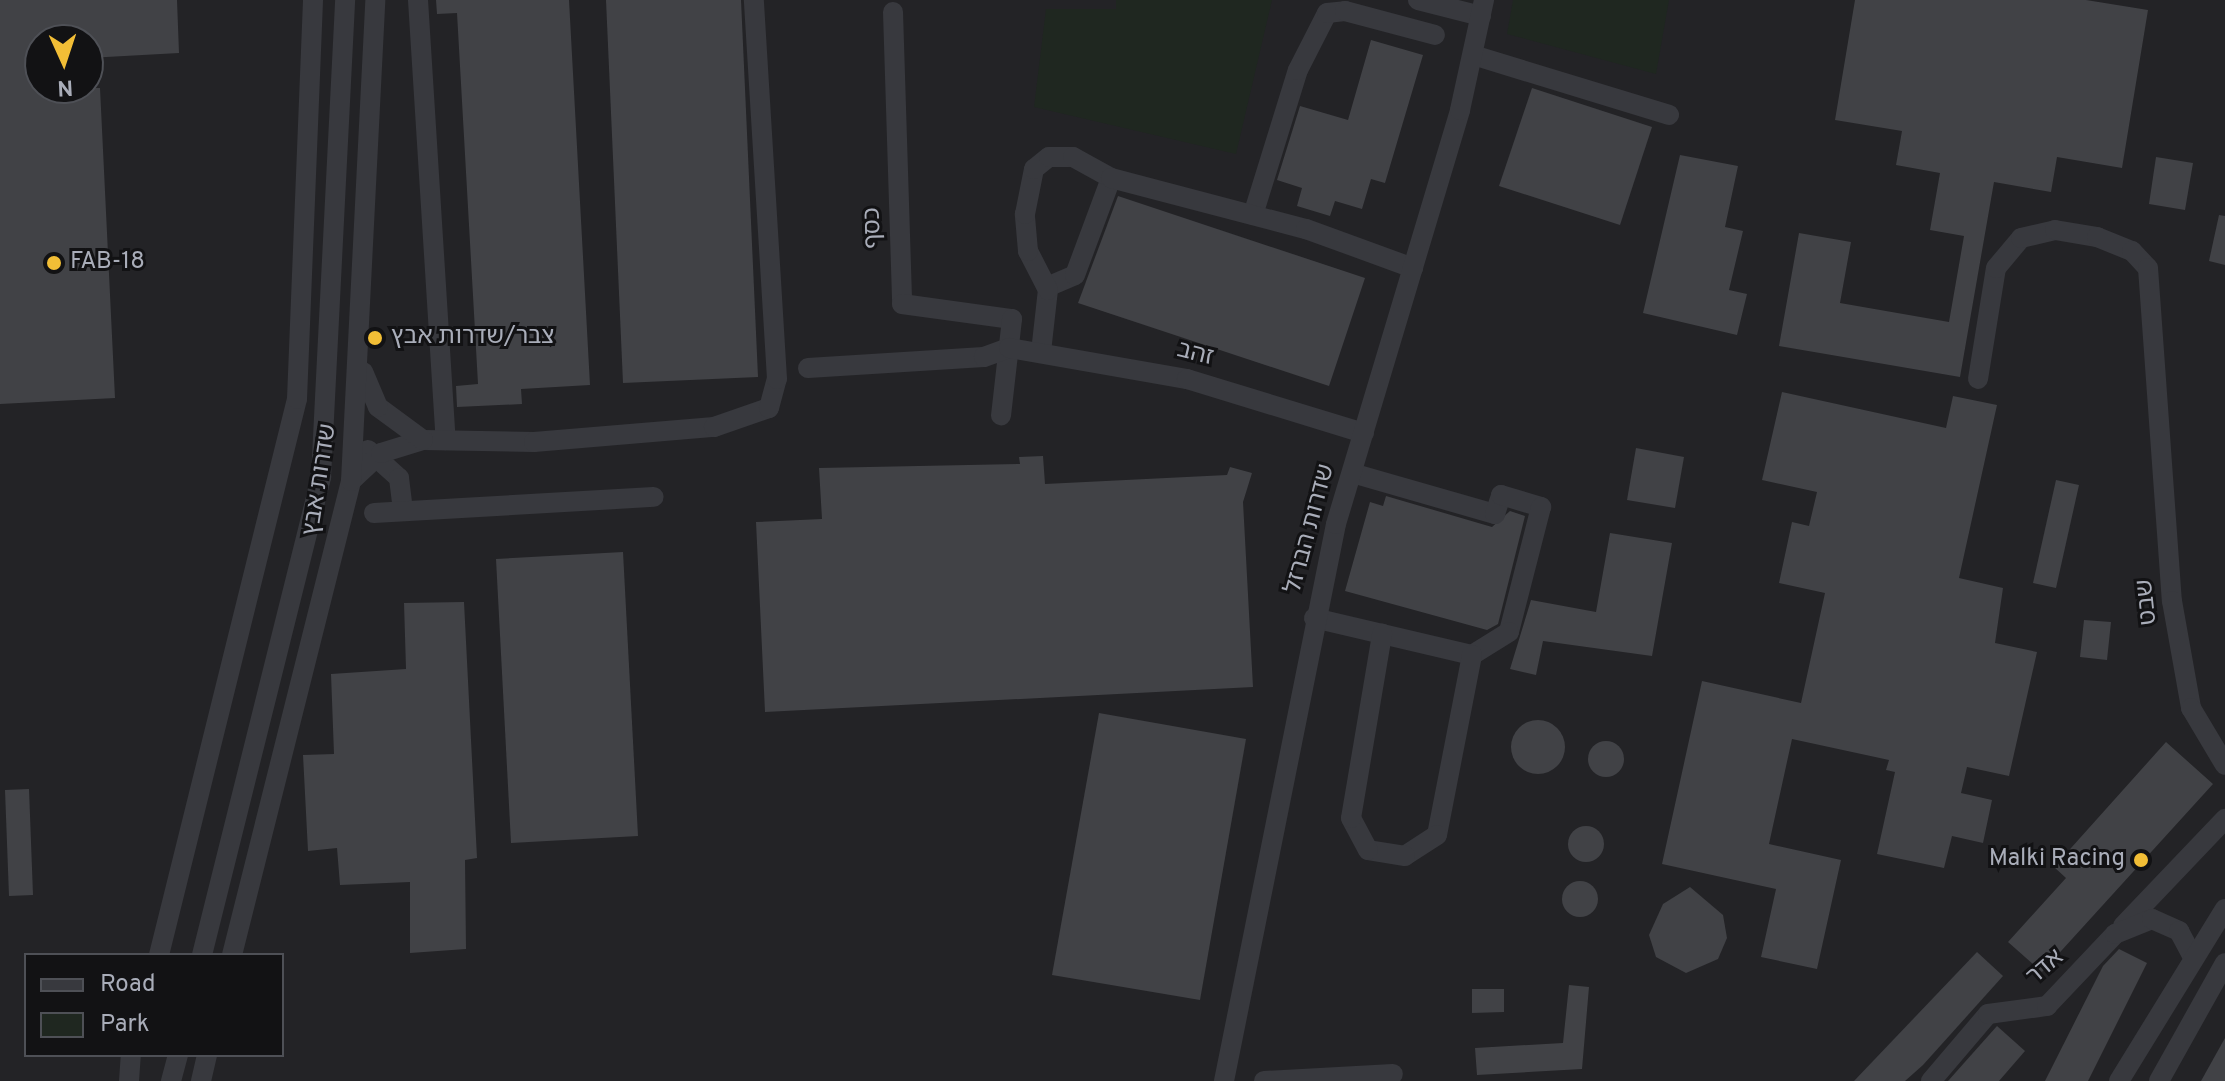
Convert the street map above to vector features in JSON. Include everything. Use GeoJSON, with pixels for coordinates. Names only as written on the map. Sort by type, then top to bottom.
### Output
{"type":"FeatureCollection","features":[{"type":"Feature","properties":{"kind":"street"},"geometry":{"type":"LineString","coordinates":[[159,953],[297,399],[313,0]]}},
{"type":"Feature","properties":{"kind":"street","name":"שדרות אבץ"},"geometry":{"type":"LineString","coordinates":[[202,953],[321,477],[345,0]]}},
{"type":"Feature","properties":{"kind":"street","name":"שדרות אבץ"},"geometry":{"type":"LineString","coordinates":[[233,953],[369,470],[357,423],[375,0]]}},
{"type":"Feature","properties":{"kind":"street"},"geometry":{"type":"LineString","coordinates":[[418,0],[446,440]]}},
{"type":"Feature","properties":{"kind":"street"},"geometry":{"type":"LineString","coordinates":[[369,470],[423,440],[534,442],[714,427],[747,421],[774,400],[754,0]]}},
{"type":"Feature","properties":{"kind":"street"},"geometry":{"type":"LineString","coordinates":[[1418,0],[1482,8]]}},
{"type":"Feature","properties":{"kind":"street","name":"שדרות הברזל"},"geometry":{"type":"LineString","coordinates":[[1224,1081],[1314,618],[1352,473],[1473,55],[1482,8]]}},
{"type":"Feature","properties":{"kind":"street"},"geometry":{"type":"LineString","coordinates":[[1253,215],[1298,70],[1327,13],[1345,11],[1435,35]]}},
{"type":"Feature","properties":{"kind":"street","name":"כסף"},"geometry":{"type":"LineString","coordinates":[[893,12],[902,304],[1012,319],[1009,348]]}},
{"type":"Feature","properties":{"kind":"street"},"geometry":{"type":"LineString","coordinates":[[1473,55],[1669,115]]}},
{"type":"Feature","properties":{"kind":"street"},"geometry":{"type":"LineString","coordinates":[[1041,352],[1047,287],[1026,242],[1034,169],[1063,155],[1111,178],[1253,215],[1413,268]]}},
{"type":"Feature","properties":{"kind":"street"},"geometry":{"type":"LineString","coordinates":[[1047,287],[1075,275],[1111,178]]}},
{"type":"Feature","properties":{"kind":"street","name":"שבט"},"geometry":{"type":"LineString","coordinates":[[1978,379],[1996,268],[2007,251],[2045,232],[2097,237],[2132,251],[2148,268],[2163,423],[2172,601],[2191,708],[2225,765]]}},
{"type":"Feature","properties":{"kind":"street"},"geometry":{"type":"LineString","coordinates":[[808,368],[984,357],[1009,348],[1001,415]]}},
{"type":"Feature","properties":{"kind":"street","name":"זהב"},"geometry":{"type":"LineString","coordinates":[[1009,348],[1187,379],[1364,433]]}},
{"type":"Feature","properties":{"kind":"street"},"geometry":{"type":"LineString","coordinates":[[361,363],[378,407],[423,440]]}},
{"type":"Feature","properties":{"kind":"street"},"geometry":{"type":"LineString","coordinates":[[357,423],[369,470]]}},
{"type":"Feature","properties":{"kind":"street"},"geometry":{"type":"LineString","coordinates":[[369,470],[401,483],[403,511]]}},
{"type":"Feature","properties":{"kind":"street"},"geometry":{"type":"LineString","coordinates":[[1314,618],[1472,655],[1509,632],[1541,507],[1501,495],[1495,514],[1352,473]]}},
{"type":"Feature","properties":{"kind":"street"},"geometry":{"type":"LineString","coordinates":[[374,513],[654,497]]}},
{"type":"Feature","properties":{"kind":"street"},"geometry":{"type":"LineString","coordinates":[[1382,634],[1351,818],[1368,850],[1405,856],[1437,835],[1472,655]]}},
{"type":"Feature","properties":{"kind":"street"},"geometry":{"type":"LineString","coordinates":[[2115,934],[2225,819]]}},
{"type":"Feature","properties":{"kind":"street"},"geometry":{"type":"LineString","coordinates":[[2119,1081],[2192,955],[2225,909]]}},
{"type":"Feature","properties":{"kind":"street","name":"אדר"},"geometry":{"type":"LineString","coordinates":[[1931,1081],[1988,1014],[2047,1006],[2115,934],[2152,919],[2179,931],[2192,955]]}},
{"type":"Feature","properties":{"kind":"street"},"geometry":{"type":"LineString","coordinates":[[2159,1081],[2225,963]]}},
{"type":"Feature","properties":{"kind":"street"},"geometry":{"type":"LineString","coordinates":[[129,1081],[131,1057]]}},
{"type":"Feature","properties":{"kind":"street"},"geometry":{"type":"LineString","coordinates":[[171,1081],[177,1057]]}},
{"type":"Feature","properties":{"kind":"street"},"geometry":{"type":"LineString","coordinates":[[201,1081],[207,1057]]}},
{"type":"Feature","properties":{"kind":"street"},"geometry":{"type":"LineString","coordinates":[[1264,1081],[1393,1074]]}},
{"type":"Feature","properties":{"kind":"shaded area"},"geometry":{"type":"Polygon","coordinates":[[[0,0],[2225,0],[2225,1081],[0,1081],[0,0]]]}},
{"type":"Feature","properties":{"kind":"green space"},"geometry":{"type":"Polygon","coordinates":[[[1116,0],[1272,0],[1236,154],[1034,107],[1046,9],[1116,9],[1116,0]]]}},
{"type":"Feature","properties":{"kind":"green space"},"geometry":{"type":"Polygon","coordinates":[[[1513,0],[1669,0],[1656,74],[1507,34],[1513,0]]]}},
{"type":"Feature","properties":{"kind":"building","name":"FAB-18"},"geometry":{"type":"Polygon","coordinates":[[[0,0],[177,0],[179,53],[104,57],[104,24],[24,24],[24,104],[101,104],[115,398],[0,404],[0,0]]]}},
{"type":"Feature","properties":{"kind":"building"},"geometry":{"type":"Polygon","coordinates":[[[436,0],[569,0],[590,385],[521,389],[522,404],[457,407],[456,386],[478,384],[457,13],[437,14],[436,0]]]}},
{"type":"Feature","properties":{"kind":"building"},"geometry":{"type":"Polygon","coordinates":[[[606,0],[741,0],[758,377],[623,383],[606,0]]]}},
{"type":"Feature","properties":{"kind":"building"},"geometry":{"type":"Polygon","coordinates":[[[1855,0],[2086,0],[2148,10],[2122,168],[2057,157],[2051,192],[1994,182],[1960,377],[1779,346],[1799,233],[1851,242],[1840,303],[1949,322],[1964,236],[1930,230],[1940,173],[1896,165],[1902,131],[1835,120],[1855,0]]]}},
{"type":"Feature","properties":{"kind":"building"},"geometry":{"type":"Polygon","coordinates":[[[1371,40],[1423,55],[1385,183],[1371,179],[1362,209],[1335,201],[1330,216],[1297,206],[1302,188],[1277,180],[1300,106],[1348,120],[1371,40]]]}},
{"type":"Feature","properties":{"kind":"building"},"geometry":{"type":"Polygon","coordinates":[[[1532,88],[1652,127],[1620,225],[1499,186],[1532,88]]]}},
{"type":"Feature","properties":{"kind":"building"},"geometry":{"type":"Polygon","coordinates":[[[1680,155],[1738,166],[1725,227],[1743,231],[1729,290],[1747,294],[1737,335],[1643,313],[1680,155]]]}},
{"type":"Feature","properties":{"kind":"building"},"geometry":{"type":"Polygon","coordinates":[[[2156,157],[2193,163],[2185,210],[2149,204],[2156,157]]]}},
{"type":"Feature","properties":{"kind":"building"},"geometry":{"type":"Polygon","coordinates":[[[1118,196],[1365,278],[1329,386],[1078,303],[1118,196]]]}},
{"type":"Feature","properties":{"kind":"building"},"geometry":{"type":"Polygon","coordinates":[[[2219,215],[2225,216],[2225,265],[2209,261],[2219,215]]]}},
{"type":"Feature","properties":{"kind":"building"},"geometry":{"type":"Polygon","coordinates":[[[1782,392],[1946,428],[1953,396],[1997,405],[1959,578],[2003,588],[1995,643],[2037,652],[2009,776],[1967,767],[1961,793],[1992,800],[1983,843],[1952,836],[1944,868],[1877,854],[1895,772],[1886,770],[1889,760],[1792,739],[1769,844],[1841,860],[1817,969],[1761,957],[1776,889],[1662,864],[1702,681],[1801,703],[1825,593],[1779,583],[1792,522],[1809,526],[1817,492],[1762,480],[1782,392]]]}},
{"type":"Feature","properties":{"kind":"building"},"geometry":{"type":"Polygon","coordinates":[[[1636,448],[1684,457],[1675,508],[1627,500],[1636,448]]]}},
{"type":"Feature","properties":{"kind":"building"},"geometry":{"type":"Polygon","coordinates":[[[1043,456],[1045,484],[1227,475],[1230,467],[1252,473],[1243,502],[1253,687],[765,712],[756,522],[822,519],[819,468],[1020,464],[1019,457],[1043,456]]]}},
{"type":"Feature","properties":{"kind":"building"},"geometry":{"type":"Polygon","coordinates":[[[2056,480],[2079,485],[2056,588],[2033,583],[2056,480]]]}},
{"type":"Feature","properties":{"kind":"building"},"geometry":{"type":"Polygon","coordinates":[[[1386,496],[1492,527],[1510,511],[1525,516],[1498,624],[1487,630],[1345,591],[1370,502],[1383,506],[1386,496]]]}},
{"type":"Feature","properties":{"kind":"building"},"geometry":{"type":"Polygon","coordinates":[[[1610,533],[1672,543],[1652,656],[1543,641],[1536,675],[1510,669],[1531,600],[1596,612],[1610,533]]]}},
{"type":"Feature","properties":{"kind":"building"},"geometry":{"type":"Polygon","coordinates":[[[623,552],[638,836],[511,843],[496,559],[623,552]]]}},
{"type":"Feature","properties":{"kind":"building"},"geometry":{"type":"Polygon","coordinates":[[[464,602],[477,858],[465,860],[466,949],[410,953],[410,882],[340,885],[337,848],[308,851],[303,755],[334,754],[331,674],[406,669],[404,603],[464,602]]]}},
{"type":"Feature","properties":{"kind":"building"},"geometry":{"type":"Polygon","coordinates":[[[2084,620],[2111,622],[2107,660],[2080,657],[2084,620]]]}},
{"type":"Feature","properties":{"kind":"building"},"geometry":{"type":"Polygon","coordinates":[[[1099,713],[1246,739],[1200,1000],[1052,975],[1099,713]]]}},
{"type":"Feature","properties":{"kind":"building"},"geometry":{"type":"Polygon","coordinates":[[[1538,720],[1557,728],[1565,747],[1557,766],[1538,774],[1519,766],[1511,747],[1519,728],[1538,720]]]}},
{"type":"Feature","properties":{"kind":"building"},"geometry":{"type":"Polygon","coordinates":[[[1606,741],[1619,746],[1624,759],[1619,772],[1606,777],[1593,772],[1588,759],[1593,746],[1606,741]]]}},
{"type":"Feature","properties":{"kind":"building"},"geometry":{"type":"Polygon","coordinates":[[[2166,742],[2213,784],[2042,972],[2008,942],[2066,878],[2054,867],[2166,742]]]}},
{"type":"Feature","properties":{"kind":"building"},"geometry":{"type":"Polygon","coordinates":[[[29,789],[33,895],[9,896],[5,790],[29,789]]]}},
{"type":"Feature","properties":{"kind":"building"},"geometry":{"type":"Polygon","coordinates":[[[1586,826],[1599,831],[1604,844],[1599,857],[1586,862],[1573,857],[1568,844],[1573,831],[1586,826]]]}},
{"type":"Feature","properties":{"kind":"building"},"geometry":{"type":"Polygon","coordinates":[[[1580,881],[1593,886],[1598,899],[1593,912],[1580,917],[1567,912],[1562,899],[1567,886],[1580,881]]]}},
{"type":"Feature","properties":{"kind":"building"},"geometry":{"type":"Polygon","coordinates":[[[1690,887],[1723,915],[1727,938],[1718,959],[1686,973],[1656,957],[1649,935],[1663,904],[1690,887]]]}},
{"type":"Feature","properties":{"kind":"building"},"geometry":{"type":"Polygon","coordinates":[[[2119,949],[2147,963],[2088,1081],[2045,1081],[2103,966],[2119,949]]]}},
{"type":"Feature","properties":{"kind":"building"},"geometry":{"type":"Polygon","coordinates":[[[1977,952],[2003,976],[1923,1065],[1905,1081],[1854,1081],[1977,952]]]}},
{"type":"Feature","properties":{"kind":"building"},"geometry":{"type":"Polygon","coordinates":[[[1569,985],[1589,987],[1582,1069],[1477,1075],[1475,1048],[1563,1043],[1569,985]]]}},
{"type":"Feature","properties":{"kind":"building"},"geometry":{"type":"Polygon","coordinates":[[[1472,989],[1504,989],[1504,1012],[1472,1013],[1472,989]]]}},
{"type":"Feature","properties":{"kind":"building"},"geometry":{"type":"Polygon","coordinates":[[[1997,1026],[2025,1051],[1999,1081],[1948,1081],[1997,1026]]]}},
{"type":"Feature","properties":{"kind":"building"},"geometry":{"type":"Polygon","coordinates":[[[2225,1038],[2225,1081],[2201,1081],[2225,1038]]]}},
{"type":"Feature","properties":{"kind":"place","name":"FAB-18"},"geometry":{"type":"Point","coordinates":[54,263]}},
{"type":"Feature","properties":{"kind":"place","name":"צבר/שדרות אבץ"},"geometry":{"type":"Point","coordinates":[375,338]}},
{"type":"Feature","properties":{"kind":"place","name":"Malki Racing"},"geometry":{"type":"Point","coordinates":[2141,860]}}]}
